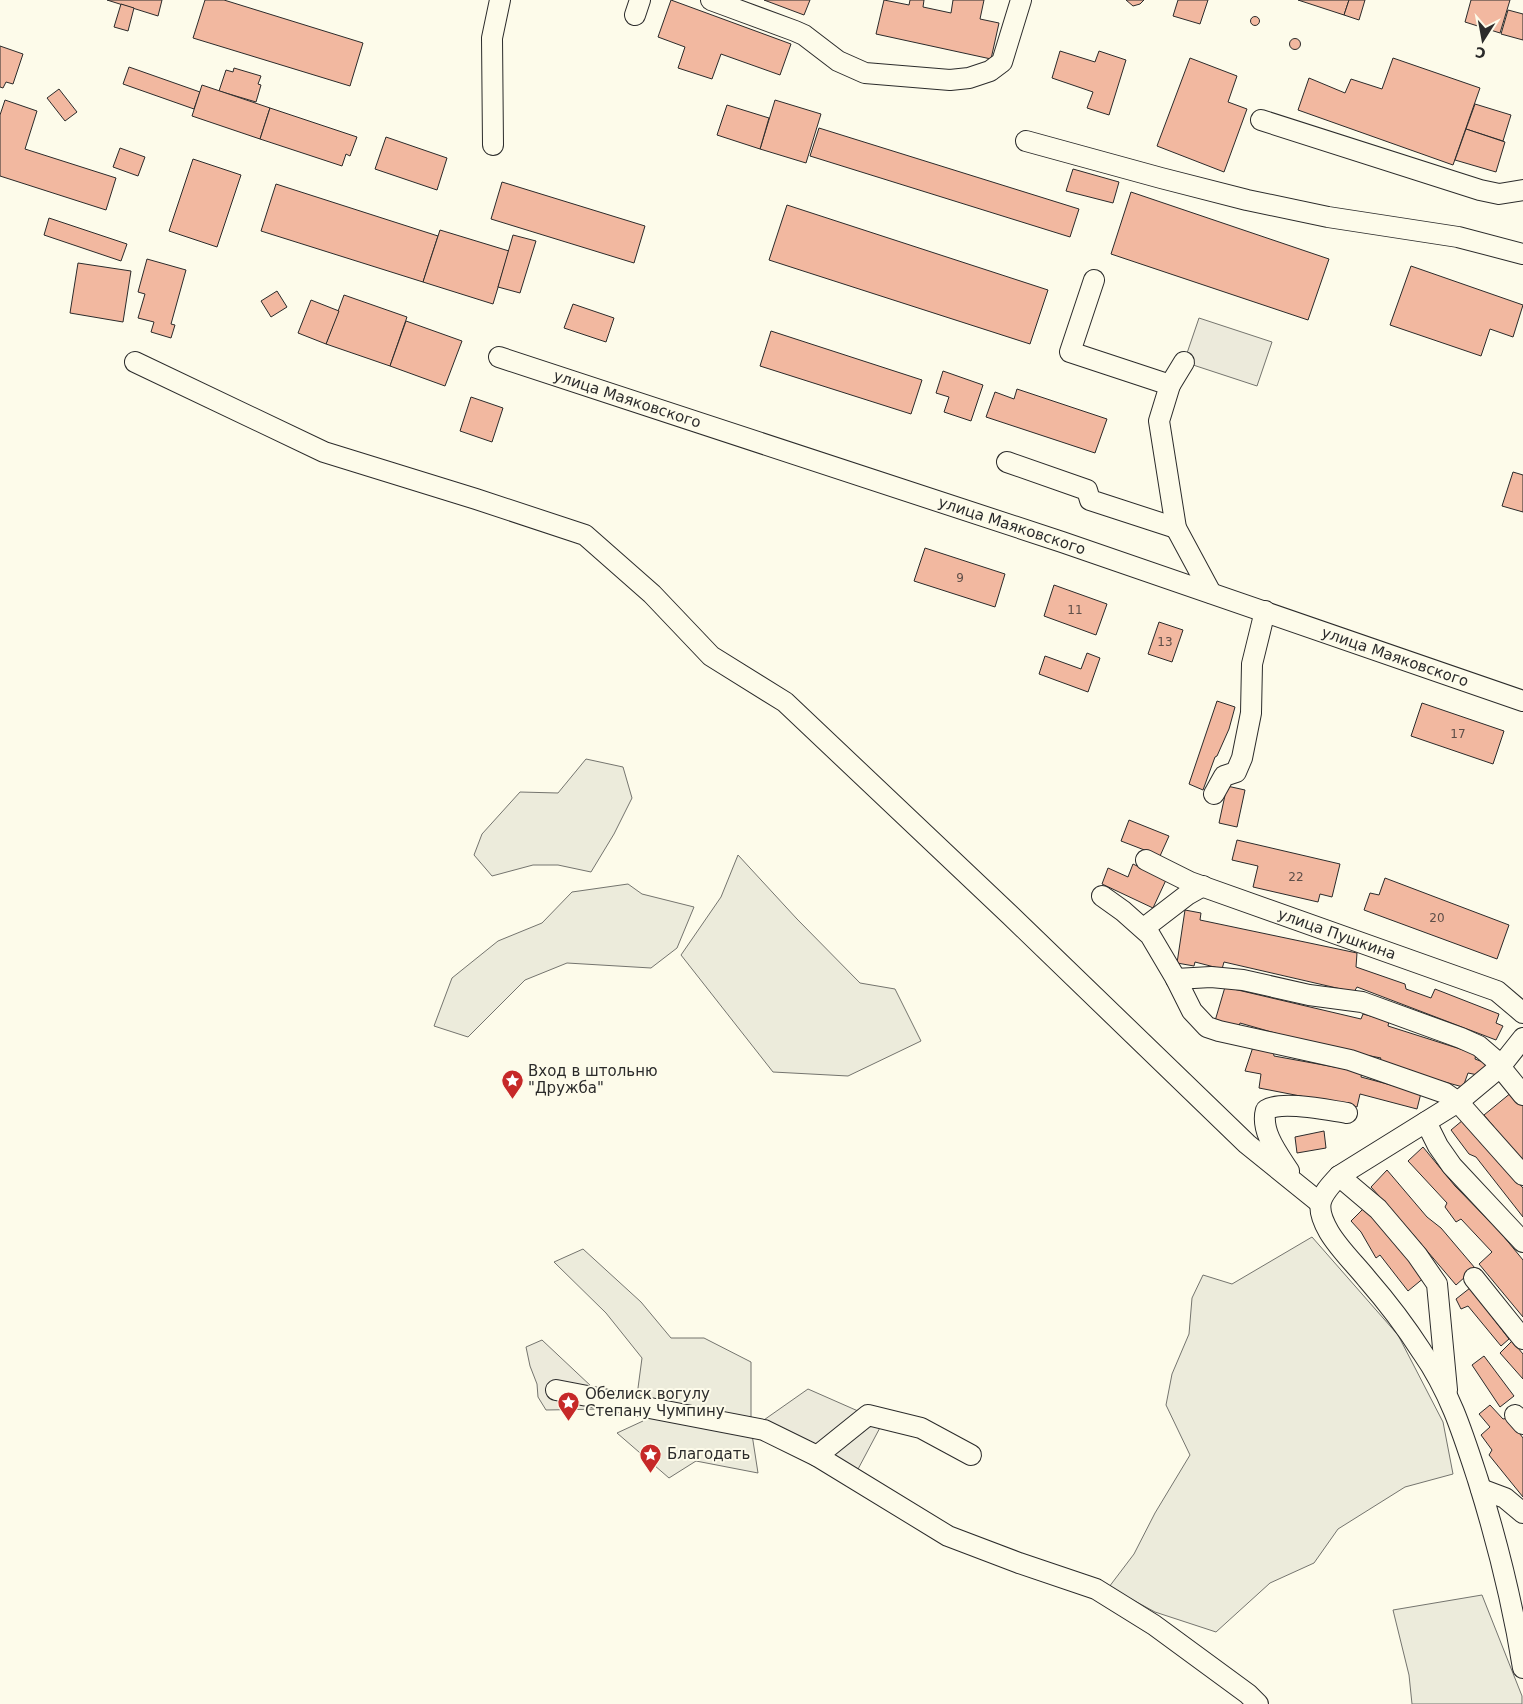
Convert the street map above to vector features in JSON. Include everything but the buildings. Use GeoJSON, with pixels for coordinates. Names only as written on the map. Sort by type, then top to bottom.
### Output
{"type":"FeatureCollection","features":[{"type":"Feature","properties":{"kind":"street"},"geometry":{"type":"LineString","coordinates":[[493,145],[492,38],[500,0]]}},
{"type":"Feature","properties":{"kind":"street"},"geometry":{"type":"LineString","coordinates":[[711,0],[804,35],[838,62],[852,68],[884,75],[950,80],[969,78],[990,72],[1002,62],[1021,0]]}},
{"type":"Feature","properties":{"kind":"street"},"geometry":{"type":"LineString","coordinates":[[1261,120],[1480,190],[1499,194],[1523,190]]}},
{"type":"Feature","properties":{"kind":"street"},"geometry":{"type":"LineString","coordinates":[[1026,141],[1247,200],[1328,217],[1458,237],[1523,254]]}},
{"type":"Feature","properties":{"kind":"street"},"geometry":{"type":"LineString","coordinates":[[1094,280],[1070,352],[1170,385]]}},
{"type":"Feature","properties":{"kind":"street","name":"улица Маяковского"},"geometry":{"type":"LineString","coordinates":[[499,357],[1062,542],[1523,701]]}},
{"type":"Feature","properties":{"kind":"street"},"geometry":{"type":"LineString","coordinates":[[135,362],[324,452],[476,498],[586,535],[652,594],[711,656],[785,702],[1010,915],[1247,1144],[1320,1203]]}},
{"type":"Feature","properties":{"kind":"street"},"geometry":{"type":"LineString","coordinates":[[1184,362],[1170,385],[1159,421],[1176,528],[1211,593]]}},
{"type":"Feature","properties":{"kind":"street"},"geometry":{"type":"LineString","coordinates":[[1008,462],[1087,490],[1090,500],[1176,528]]}},
{"type":"Feature","properties":{"kind":"street"},"geometry":{"type":"LineString","coordinates":[[1214,794],[1224,776],[1236,772],[1242,758],[1251,713],[1252,664],[1266,611]]}},
{"type":"Feature","properties":{"kind":"street","name":"улица Пушкина"},"geometry":{"type":"LineString","coordinates":[[1146,860],[1190,882],[1497,991],[1523,1013]]}},
{"type":"Feature","properties":{"kind":"street"},"geometry":{"type":"LineString","coordinates":[[1144,928],[1187,895],[1203,886]]}},
{"type":"Feature","properties":{"kind":"street"},"geometry":{"type":"LineString","coordinates":[[1102,896],[1144,928],[1158,946],[1192,1011],[1207,1027],[1219,1032],[1355,1062],[1379,1072],[1445,1093],[1458,1102],[1523,1176]]}},
{"type":"Feature","properties":{"kind":"street"},"geometry":{"type":"LineString","coordinates":[[1176,979],[1211,977],[1243,980],[1309,995],[1362,1002],[1461,1038],[1486,1052],[1523,1095]]}},
{"type":"Feature","properties":{"kind":"street"},"geometry":{"type":"LineString","coordinates":[[1523,1038],[1500,1067],[1458,1102],[1339,1176],[1327,1188],[1320,1203],[1322,1216],[1330,1233],[1381,1295],[1423,1352],[1448,1394],[1492,1522],[1523,1668]]}},
{"type":"Feature","properties":{"kind":"street"},"geometry":{"type":"LineString","coordinates":[[1296,1184],[1276,1151],[1266,1128],[1264,1117],[1266,1110],[1282,1105],[1347,1113]]}},
{"type":"Feature","properties":{"kind":"street"},"geometry":{"type":"LineString","coordinates":[[1426,1122],[1438,1146],[1452,1166],[1523,1242]]}},
{"type":"Feature","properties":{"kind":"street"},"geometry":{"type":"LineString","coordinates":[[1339,1176],[1378,1209],[1417,1255],[1437,1284],[1448,1394]]}},
{"type":"Feature","properties":{"kind":"street"},"geometry":{"type":"LineString","coordinates":[[1474,1278],[1523,1339]]}},
{"type":"Feature","properties":{"kind":"street"},"geometry":{"type":"LineString","coordinates":[[556,1390],[764,1430],[817,1456],[948,1536],[1018,1563],[1096,1589],[1154,1625],[1248,1694],[1258,1704]]}},
{"type":"Feature","properties":{"kind":"street"},"geometry":{"type":"LineString","coordinates":[[817,1456],[868,1415],[921,1428],[971,1456]]}},
{"type":"Feature","properties":{"kind":"street"},"geometry":{"type":"LineString","coordinates":[[1480,1489],[1505,1498],[1523,1513]]}},
{"type":"Feature","properties":{"kind":"shaded area"},"geometry":{"type":"Polygon","coordinates":[[[1199,318],[1272,342],[1257,386],[1184,362],[1199,318]]]}},
{"type":"Feature","properties":{"kind":"shaded area"},"geometry":{"type":"Polygon","coordinates":[[[586,759],[623,767],[632,798],[614,834],[591,872],[558,865],[533,865],[492,876],[474,855],[482,834],[520,792],[558,793],[586,759]]]}},
{"type":"Feature","properties":{"kind":"shaded area"},"geometry":{"type":"Polygon","coordinates":[[[738,855],[860,983],[895,989],[921,1041],[848,1076],[773,1072],[681,955],[721,897],[738,855]]]}},
{"type":"Feature","properties":{"kind":"shaded area"},"geometry":{"type":"Polygon","coordinates":[[[628,884],[642,894],[694,907],[677,948],[651,968],[567,963],[525,980],[468,1037],[434,1026],[452,978],[498,941],[542,923],[572,892],[628,884]]]}},
{"type":"Feature","properties":{"kind":"shaded area"},"geometry":{"type":"Polygon","coordinates":[[[1312,1237],[1398,1335],[1443,1422],[1453,1474],[1405,1487],[1338,1529],[1314,1563],[1270,1583],[1216,1632],[1155,1612],[1109,1587],[1134,1554],[1155,1513],[1190,1455],[1166,1405],[1172,1374],[1189,1334],[1192,1298],[1203,1275],[1232,1284],[1312,1237]]]}},
{"type":"Feature","properties":{"kind":"shaded area"},"geometry":{"type":"Polygon","coordinates":[[[583,1249],[641,1302],[671,1338],[704,1338],[751,1362],[751,1428],[758,1473],[696,1461],[669,1478],[617,1433],[643,1421],[638,1388],[642,1358],[606,1313],[554,1262],[583,1249]]]}},
{"type":"Feature","properties":{"kind":"shaded area"},"geometry":{"type":"Polygon","coordinates":[[[542,1340],[592,1387],[604,1409],[546,1410],[538,1397],[537,1384],[530,1366],[526,1347],[542,1340]]]}},
{"type":"Feature","properties":{"kind":"shaded area"},"geometry":{"type":"Polygon","coordinates":[[[808,1389],[883,1422],[857,1471],[761,1422],[808,1389]]]}},
{"type":"Feature","properties":{"kind":"shaded area"},"geometry":{"type":"Polygon","coordinates":[[[1482,1595],[1522,1696],[1522,1704],[1412,1704],[1409,1675],[1393,1610],[1482,1595]]]}},
{"type":"Feature","properties":{"kind":"place","name":"Вход в штольню \"Дружба\""},"geometry":{"type":"Point","coordinates":[512,1099]}},
{"type":"Feature","properties":{"kind":"place","name":"Обелиск вогулу Степану Чумпину"},"geometry":{"type":"Point","coordinates":[569,1422]}},
{"type":"Feature","properties":{"kind":"place","name":"Благодать"},"geometry":{"type":"Point","coordinates":[651,1473]}}]}
